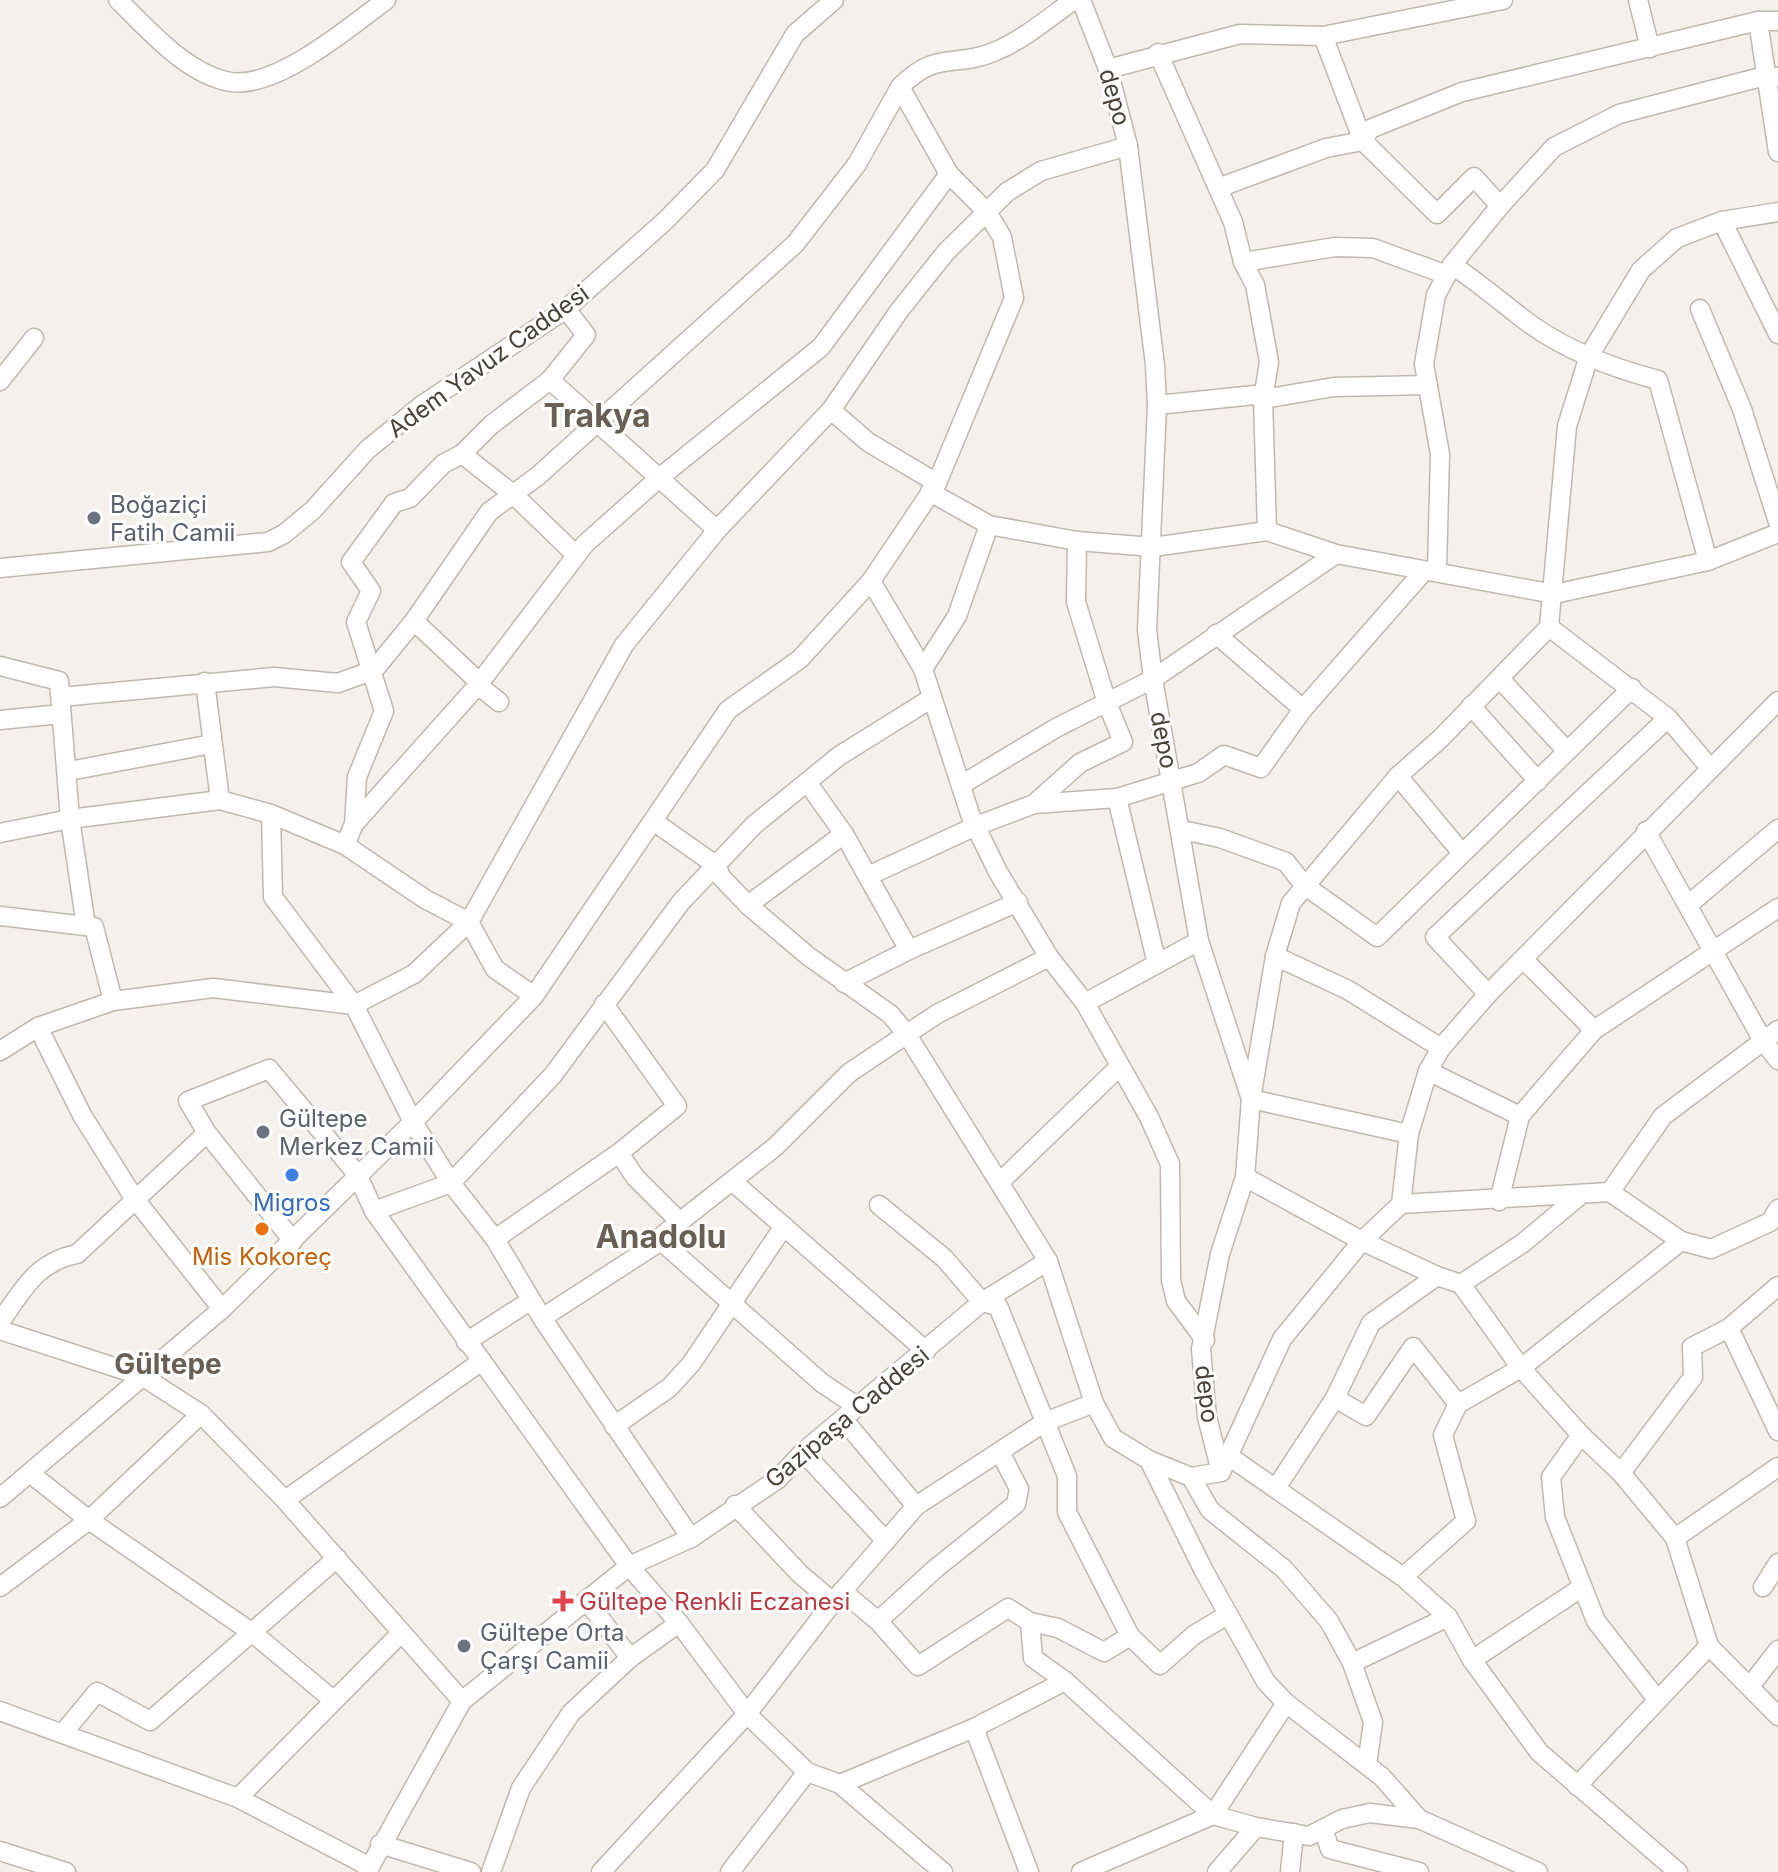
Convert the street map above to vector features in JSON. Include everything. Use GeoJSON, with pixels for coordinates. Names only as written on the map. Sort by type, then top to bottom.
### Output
{"type":"FeatureCollection","features":[{"type":"Feature","properties":{"kind":"street"},"geometry":{"type":"LineString","coordinates":[[118,0],[164,43],[197,67],[232,82],[266,76],[320,48],[386,0]]}},
{"type":"Feature","properties":{"kind":"street","name":"Adem Yavuz Caddesi"},"geometry":{"type":"LineString","coordinates":[[0,568],[268,542],[284,534],[313,510],[367,450],[422,405],[566,309],[665,221],[715,170],[795,34],[834,0]]}},
{"type":"Feature","properties":{"kind":"street"},"geometry":{"type":"LineString","coordinates":[[0,720],[61,705],[205,682],[274,677],[338,683],[374,670],[414,621],[489,512],[514,495],[749,290],[795,244],[857,164],[900,87],[935,61],[974,60],[1000,50],[1074,0]]}},
{"type":"Feature","properties":{"kind":"street","name":"depo"},"geometry":{"type":"LineString","coordinates":[[1081,0],[1108,69],[1128,146],[1157,405],[1147,630],[1153,679],[1182,830],[1199,941],[1251,1099],[1245,1177],[1220,1254],[1201,1349],[1207,1417],[1225,1464]]}},
{"type":"Feature","properties":{"kind":"street"},"geometry":{"type":"LineString","coordinates":[[1108,69],[1158,53],[1240,34],[1323,36],[1503,0]]}},
{"type":"Feature","properties":{"kind":"street"},"geometry":{"type":"LineString","coordinates":[[1638,0],[1650,48]]}},
{"type":"Feature","properties":{"kind":"street"},"geometry":{"type":"LineString","coordinates":[[1363,141],[1370,129],[1462,92],[1758,21],[1778,21]]}},
{"type":"Feature","properties":{"kind":"street"},"geometry":{"type":"LineString","coordinates":[[1758,21],[1772,76],[1778,152]]}},
{"type":"Feature","properties":{"kind":"street"},"geometry":{"type":"LineString","coordinates":[[1323,36],[1363,141],[1437,214],[1474,177],[1500,206]]}},
{"type":"Feature","properties":{"kind":"street"},"geometry":{"type":"LineString","coordinates":[[1158,53],[1233,222],[1243,262],[1255,285],[1269,362],[1263,399],[1267,531]]}},
{"type":"Feature","properties":{"kind":"street"},"geometry":{"type":"LineString","coordinates":[[868,876],[976,826],[1034,804],[1117,798],[1198,773],[1224,755],[1261,768],[1303,709],[1430,571],[1440,454],[1424,364],[1436,295],[1450,270],[1500,206],[1554,147],[1619,114],[1772,76]]}},
{"type":"Feature","properties":{"kind":"street"},"geometry":{"type":"LineString","coordinates":[[0,1498],[222,1309],[413,1122],[534,996],[728,710],[800,659],[871,581],[934,488],[1014,298],[1002,237],[987,212],[949,174],[900,87]]}},
{"type":"Feature","properties":{"kind":"street"},"geometry":{"type":"LineString","coordinates":[[1218,188],[1338,145],[1363,141]]}},
{"type":"Feature","properties":{"kind":"street"},"geometry":{"type":"LineString","coordinates":[[0,1051],[38,1027],[113,1001],[213,988],[354,1005],[414,974],[469,922],[624,645],[717,530],[831,410],[899,311],[946,252],[1007,192],[1041,171],[1128,146]]}},
{"type":"Feature","properties":{"kind":"street"},"geometry":{"type":"LineString","coordinates":[[345,845],[354,824],[478,683],[576,555],[658,479],[821,347],[949,174]]}},
{"type":"Feature","properties":{"kind":"street"},"geometry":{"type":"LineString","coordinates":[[1409,1134],[1251,1099],[1275,956],[1291,903],[1398,776],[1500,679],[1549,627],[1567,426],[1589,356],[1641,270],[1677,238],[1722,221],[1778,212]]}},
{"type":"Feature","properties":{"kind":"street"},"geometry":{"type":"LineString","coordinates":[[1722,221],[1778,334]]}},
{"type":"Feature","properties":{"kind":"street"},"geometry":{"type":"LineString","coordinates":[[1243,262],[1335,247],[1373,248],[1450,270],[1483,285],[1519,316],[1589,356],[1622,371],[1658,380],[1708,561]]}},
{"type":"Feature","properties":{"kind":"street"},"geometry":{"type":"LineString","coordinates":[[354,824],[357,777],[384,711],[374,670],[356,622],[371,591],[351,562],[394,503],[410,498],[443,464],[462,454],[491,425],[550,380],[586,335],[566,309]]}},
{"type":"Feature","properties":{"kind":"street"},"geometry":{"type":"LineString","coordinates":[[1700,309],[1742,409],[1778,522]]}},
{"type":"Feature","properties":{"kind":"street"},"geometry":{"type":"LineString","coordinates":[[0,381],[34,338]]}},
{"type":"Feature","properties":{"kind":"street"},"geometry":{"type":"LineString","coordinates":[[550,380],[717,530]]}},
{"type":"Feature","properties":{"kind":"street"},"geometry":{"type":"LineString","coordinates":[[1157,405],[1255,395],[1263,399],[1334,387],[1428,385]]}},
{"type":"Feature","properties":{"kind":"street"},"geometry":{"type":"LineString","coordinates":[[831,410],[868,442],[989,525],[1077,541],[1153,547],[1267,531],[1336,554],[1554,594],[1708,561],[1778,533]]}},
{"type":"Feature","properties":{"kind":"street"},"geometry":{"type":"LineString","coordinates":[[462,454],[514,495],[576,555]]}},
{"type":"Feature","properties":{"kind":"street"},"geometry":{"type":"LineString","coordinates":[[923,669],[957,616],[989,525]]}},
{"type":"Feature","properties":{"kind":"street"},"geometry":{"type":"LineString","coordinates":[[1034,804],[1080,763],[1123,742],[1107,703],[1076,602],[1077,541]]}},
{"type":"Feature","properties":{"kind":"street"},"geometry":{"type":"LineString","coordinates":[[961,785],[1056,728],[1153,679],[1336,554]]}},
{"type":"Feature","properties":{"kind":"street"},"geometry":{"type":"LineString","coordinates":[[871,581],[923,669],[976,826],[1049,957],[1085,1003],[1149,1117],[1170,1164],[1171,1280],[1176,1301],[1205,1340]]}},
{"type":"Feature","properties":{"kind":"street"},"geometry":{"type":"LineString","coordinates":[[414,621],[499,702]]}},
{"type":"Feature","properties":{"kind":"street"},"geometry":{"type":"LineString","coordinates":[[1549,627],[1668,718],[1710,768]]}},
{"type":"Feature","properties":{"kind":"street"},"geometry":{"type":"LineString","coordinates":[[1216,634],[1303,709]]}},
{"type":"Feature","properties":{"kind":"street"},"geometry":{"type":"LineString","coordinates":[[0,666],[59,681],[69,771],[70,819],[86,926]]}},
{"type":"Feature","properties":{"kind":"street"},"geometry":{"type":"LineString","coordinates":[[1500,679],[1567,751]]}},
{"type":"Feature","properties":{"kind":"street"},"geometry":{"type":"LineString","coordinates":[[205,682],[220,800]]}},
{"type":"Feature","properties":{"kind":"street"},"geometry":{"type":"LineString","coordinates":[[1182,830],[1220,838],[1286,862],[1304,885],[1377,937],[1632,688]]}},
{"type":"Feature","properties":{"kind":"street"},"geometry":{"type":"LineString","coordinates":[[374,1211],[451,1183],[553,1075],[681,902],[754,825],[839,756],[932,698]]}},
{"type":"Feature","properties":{"kind":"street"},"geometry":{"type":"LineString","coordinates":[[1191,1477],[1225,1464],[1282,1339],[1362,1241],[1401,1204],[1409,1134],[1428,1071],[1441,1048],[1488,994],[1646,831],[1778,701]]}},
{"type":"Feature","properties":{"kind":"street"},"geometry":{"type":"LineString","coordinates":[[1471,706],[1538,781]]}},
{"type":"Feature","properties":{"kind":"street"},"geometry":{"type":"LineString","coordinates":[[1488,994],[1435,937],[1668,718]]}},
{"type":"Feature","properties":{"kind":"street"},"geometry":{"type":"LineString","coordinates":[[69,771],[212,744]]}},
{"type":"Feature","properties":{"kind":"street"},"geometry":{"type":"LineString","coordinates":[[1398,776],[1461,852]]}},
{"type":"Feature","properties":{"kind":"street"},"geometry":{"type":"LineString","coordinates":[[807,782],[844,834],[909,950]]}},
{"type":"Feature","properties":{"kind":"street"},"geometry":{"type":"LineString","coordinates":[[1117,798],[1157,964]]}},
{"type":"Feature","properties":{"kind":"street"},"geometry":{"type":"LineString","coordinates":[[0,833],[70,819],[220,800],[271,814],[345,845],[425,899],[469,922],[495,969],[534,996]]}},
{"type":"Feature","properties":{"kind":"street"},"geometry":{"type":"LineString","coordinates":[[271,814],[273,897],[354,1005],[413,1122],[451,1183],[495,1239],[530,1301],[691,1538]]}},
{"type":"Feature","properties":{"kind":"street"},"geometry":{"type":"LineString","coordinates":[[653,821],[717,866],[721,877],[748,905],[844,983],[890,1014],[906,1033],[1048,1261],[1094,1403],[1113,1438],[1149,1460],[1191,1477],[1210,1510],[1298,1583],[1329,1621],[1352,1663],[1373,1722],[1367,1765]]}},
{"type":"Feature","properties":{"kind":"street"},"geometry":{"type":"LineString","coordinates":[[1688,905],[1778,829]]}},
{"type":"Feature","properties":{"kind":"street"},"geometry":{"type":"LineString","coordinates":[[1646,831],[1712,949],[1770,1034],[1778,1060]]}},
{"type":"Feature","properties":{"kind":"street"},"geometry":{"type":"LineString","coordinates":[[748,905],[844,834]]}},
{"type":"Feature","properties":{"kind":"street"},"geometry":{"type":"LineString","coordinates":[[844,983],[909,950],[1018,902]]}},
{"type":"Feature","properties":{"kind":"street"},"geometry":{"type":"LineString","coordinates":[[1499,1201],[1520,1116],[1594,1030],[1778,908]]}},
{"type":"Feature","properties":{"kind":"street"},"geometry":{"type":"LineString","coordinates":[[0,916],[94,927],[113,1001]]}},
{"type":"Feature","properties":{"kind":"street"},"geometry":{"type":"LineString","coordinates":[[1085,1003],[1199,941]]}},
{"type":"Feature","properties":{"kind":"street"},"geometry":{"type":"LineString","coordinates":[[1275,956],[1348,990],[1441,1048]]}},
{"type":"Feature","properties":{"kind":"street"},"geometry":{"type":"LineString","coordinates":[[542,1318],[661,1241],[663,1235],[775,1147],[849,1073],[906,1033],[1049,957]]}},
{"type":"Feature","properties":{"kind":"street"},"geometry":{"type":"LineString","coordinates":[[1524,960],[1594,1030]]}},
{"type":"Feature","properties":{"kind":"street"},"geometry":{"type":"LineString","coordinates":[[495,1239],[619,1153],[677,1106],[604,1004]]}},
{"type":"Feature","properties":{"kind":"street"},"geometry":{"type":"LineString","coordinates":[[38,1027],[82,1115],[134,1198],[222,1309]]}},
{"type":"Feature","properties":{"kind":"street"},"geometry":{"type":"LineString","coordinates":[[1610,1192],[1663,1116],[1770,1034]]}},
{"type":"Feature","properties":{"kind":"street"},"geometry":{"type":"LineString","coordinates":[[1000,1182],[1119,1067]]}},
{"type":"Feature","properties":{"kind":"street"},"geometry":{"type":"LineString","coordinates":[[293,1241],[207,1133],[188,1101],[269,1069],[357,1174],[374,1211],[466,1342],[629,1566],[679,1623],[747,1714],[807,1772],[840,1784],[943,1872]]}},
{"type":"Feature","properties":{"kind":"street"},"geometry":{"type":"LineString","coordinates":[[1428,1071],[1520,1116]]}},
{"type":"Feature","properties":{"kind":"street"},"geometry":{"type":"LineString","coordinates":[[0,1322],[35,1274],[54,1259],[77,1254],[207,1133]]}},
{"type":"Feature","properties":{"kind":"street"},"geometry":{"type":"LineString","coordinates":[[619,1153],[635,1177],[680,1222]]}},
{"type":"Feature","properties":{"kind":"street"},"geometry":{"type":"LineString","coordinates":[[1245,1177],[1362,1241],[1461,1284],[1521,1368],[1581,1435],[1621,1473],[1675,1538],[1709,1646],[1751,1685],[1778,1716]]}},
{"type":"Feature","properties":{"kind":"street"},"geometry":{"type":"LineString","coordinates":[[732,1181],[926,1351]]}},
{"type":"Feature","properties":{"kind":"street"},"geometry":{"type":"LineString","coordinates":[[1401,1204],[1578,1197],[1610,1192],[1681,1241],[1711,1249],[1775,1220]]}},
{"type":"Feature","properties":{"kind":"street"},"geometry":{"type":"LineString","coordinates":[[1461,1284],[1523,1243],[1578,1197]]}},
{"type":"Feature","properties":{"kind":"street"},"geometry":{"type":"LineString","coordinates":[[879,1205],[944,1258],[982,1302],[998,1306],[1067,1476],[1067,1512],[1130,1636],[1160,1665],[1194,1635],[1227,1615]]}},
{"type":"Feature","properties":{"kind":"street"},"geometry":{"type":"LineString","coordinates":[[614,1426],[669,1388],[691,1364],[784,1226]]}},
{"type":"Feature","properties":{"kind":"street"},"geometry":{"type":"LineString","coordinates":[[661,1241],[822,1383],[851,1413],[916,1506]]}},
{"type":"Feature","properties":{"kind":"street"},"geometry":{"type":"LineString","coordinates":[[1403,1577],[1466,1521],[1443,1435],[1458,1404],[1521,1368],[1681,1241]]}},
{"type":"Feature","properties":{"kind":"street","name":"Gazipaşa Caddesi"},"geometry":{"type":"LineString","coordinates":[[368,1870],[462,1701],[629,1566],[691,1538],[735,1505],[778,1479],[803,1452],[982,1302],[1048,1261]]}},
{"type":"Feature","properties":{"kind":"street"},"geometry":{"type":"LineString","coordinates":[[1276,1488],[1335,1398],[1371,1323],[1437,1276]]}},
{"type":"Feature","properties":{"kind":"street"},"geometry":{"type":"LineString","coordinates":[[1621,1473],[1693,1377],[1692,1347],[1729,1328],[1778,1286]]}},
{"type":"Feature","properties":{"kind":"street"},"geometry":{"type":"LineString","coordinates":[[466,1342],[530,1301]]}},
{"type":"Feature","properties":{"kind":"street"},"geometry":{"type":"LineString","coordinates":[[1729,1328],[1778,1431]]}},
{"type":"Feature","properties":{"kind":"street"},"geometry":{"type":"LineString","coordinates":[[0,1330],[142,1376],[201,1414],[285,1500],[462,1701]]}},
{"type":"Feature","properties":{"kind":"street"},"geometry":{"type":"LineString","coordinates":[[1335,1398],[1366,1416],[1413,1347],[1458,1404]]}},
{"type":"Feature","properties":{"kind":"street"},"geometry":{"type":"LineString","coordinates":[[285,1500],[482,1361]]}},
{"type":"Feature","properties":{"kind":"street"},"geometry":{"type":"LineString","coordinates":[[601,1872],[747,1714],[838,1597],[916,1506],[1045,1422],[1094,1403]]}},
{"type":"Feature","properties":{"kind":"street"},"geometry":{"type":"LineString","coordinates":[[0,1587],[89,1520],[201,1414]]}},
{"type":"Feature","properties":{"kind":"street"},"geometry":{"type":"LineString","coordinates":[[1581,1435],[1551,1477],[1555,1517],[1596,1621],[1656,1698]]}},
{"type":"Feature","properties":{"kind":"street"},"geometry":{"type":"LineString","coordinates":[[803,1452],[886,1541]]}},
{"type":"Feature","properties":{"kind":"street"},"geometry":{"type":"LineString","coordinates":[[878,1621],[935,1569],[1016,1504],[1019,1489],[1000,1452]]}},
{"type":"Feature","properties":{"kind":"street"},"geometry":{"type":"LineString","coordinates":[[1149,1460],[1227,1615],[1266,1682],[1286,1703],[1367,1765],[1419,1819]]}},
{"type":"Feature","properties":{"kind":"street"},"geometry":{"type":"LineString","coordinates":[[1225,1464],[1276,1488],[1403,1577],[1448,1617],[1472,1660],[1539,1752],[1678,1872]]}},
{"type":"Feature","properties":{"kind":"street"},"geometry":{"type":"LineString","coordinates":[[1675,1538],[1778,1467]]}},
{"type":"Feature","properties":{"kind":"street"},"geometry":{"type":"LineString","coordinates":[[31,1474],[89,1520],[254,1634],[333,1700]]}},
{"type":"Feature","properties":{"kind":"street"},"geometry":{"type":"LineString","coordinates":[[735,1505],[800,1574],[878,1621],[918,1666],[1008,1608],[1030,1622],[1058,1628],[1104,1652],[1130,1636]]}},
{"type":"Feature","properties":{"kind":"street"},"geometry":{"type":"LineString","coordinates":[[63,1733],[97,1692],[150,1721],[254,1634],[337,1558]]}},
{"type":"Feature","properties":{"kind":"street"},"geometry":{"type":"LineString","coordinates":[[1763,1587],[1778,1563]]}},
{"type":"Feature","properties":{"kind":"street"},"geometry":{"type":"LineString","coordinates":[[1472,1660],[1581,1588]]}},
{"type":"Feature","properties":{"kind":"street"},"geometry":{"type":"LineString","coordinates":[[587,1601],[630,1658]]}},
{"type":"Feature","properties":{"kind":"street"},"geometry":{"type":"LineString","coordinates":[[1352,1663],[1448,1617]]}},
{"type":"Feature","properties":{"kind":"street"},"geometry":{"type":"LineString","coordinates":[[1030,1622],[1033,1658],[1065,1681],[1213,1815],[1256,1827],[1309,1836],[1342,1819],[1370,1813],[1419,1819],[1538,1872]]}},
{"type":"Feature","properties":{"kind":"street"},"geometry":{"type":"LineString","coordinates":[[491,1872],[521,1788],[571,1713],[630,1658],[679,1623]]}},
{"type":"Feature","properties":{"kind":"street"},"geometry":{"type":"LineString","coordinates":[[238,1798],[401,1633]]}},
{"type":"Feature","properties":{"kind":"street"},"geometry":{"type":"LineString","coordinates":[[1577,1786],[1656,1698],[1709,1646]]}},
{"type":"Feature","properties":{"kind":"street"},"geometry":{"type":"LineString","coordinates":[[1751,1685],[1778,1650]]}},
{"type":"Feature","properties":{"kind":"street"},"geometry":{"type":"LineString","coordinates":[[840,1784],[974,1728],[1065,1681]]}},
{"type":"Feature","properties":{"kind":"street"},"geometry":{"type":"LineString","coordinates":[[1081,1872],[1213,1815],[1286,1703]]}},
{"type":"Feature","properties":{"kind":"street"},"geometry":{"type":"LineString","coordinates":[[0,1711],[238,1798],[368,1870]]}},
{"type":"Feature","properties":{"kind":"street"},"geometry":{"type":"LineString","coordinates":[[974,1728],[1029,1872]]}},
{"type":"Feature","properties":{"kind":"street"},"geometry":{"type":"LineString","coordinates":[[731,1872],[807,1772]]}},
{"type":"Feature","properties":{"kind":"street"},"geometry":{"type":"LineString","coordinates":[[1217,1872],[1256,1827]]}},
{"type":"Feature","properties":{"kind":"street"},"geometry":{"type":"LineString","coordinates":[[1323,1829],[1330,1849],[1419,1872]]}},
{"type":"Feature","properties":{"kind":"street"},"geometry":{"type":"LineString","coordinates":[[1290,1872],[1294,1833]]}},
{"type":"Feature","properties":{"kind":"street"},"geometry":{"type":"LineString","coordinates":[[380,1844],[471,1872]]}},
{"type":"Feature","properties":{"kind":"street"},"geometry":{"type":"LineString","coordinates":[[0,1851],[27,1865],[66,1872]]}},
{"type":"Feature","properties":{"kind":"place","name":"Boğaziçi Fatih Camii"},"geometry":{"type":"Point","coordinates":[94,518]}},
{"type":"Feature","properties":{"kind":"place","name":"Gültepe Merkez Camii"},"geometry":{"type":"Point","coordinates":[263,1132]}},
{"type":"Feature","properties":{"kind":"place","name":"Migros"},"geometry":{"type":"Point","coordinates":[292,1175]}},
{"type":"Feature","properties":{"kind":"place","name":"Mis Kokoreç"},"geometry":{"type":"Point","coordinates":[262,1229]}},
{"type":"Feature","properties":{"kind":"place","name":"Gültepe Renkli Eczanesi"},"geometry":{"type":"Point","coordinates":[563,1601]}},
{"type":"Feature","properties":{"kind":"place","name":"Gültepe Orta Çarşı Camii"},"geometry":{"type":"Point","coordinates":[464,1646]}},
{"type":"Feature","properties":{"kind":"district","name":"Trakya"},"geometry":{"type":"Point","coordinates":[597,415]}},
{"type":"Feature","properties":{"kind":"district","name":"Anadolu"},"geometry":{"type":"Point","coordinates":[661,1236]}},
{"type":"Feature","properties":{"kind":"district","name":"Gültepe"},"geometry":{"type":"Point","coordinates":[168,1364]}}]}
